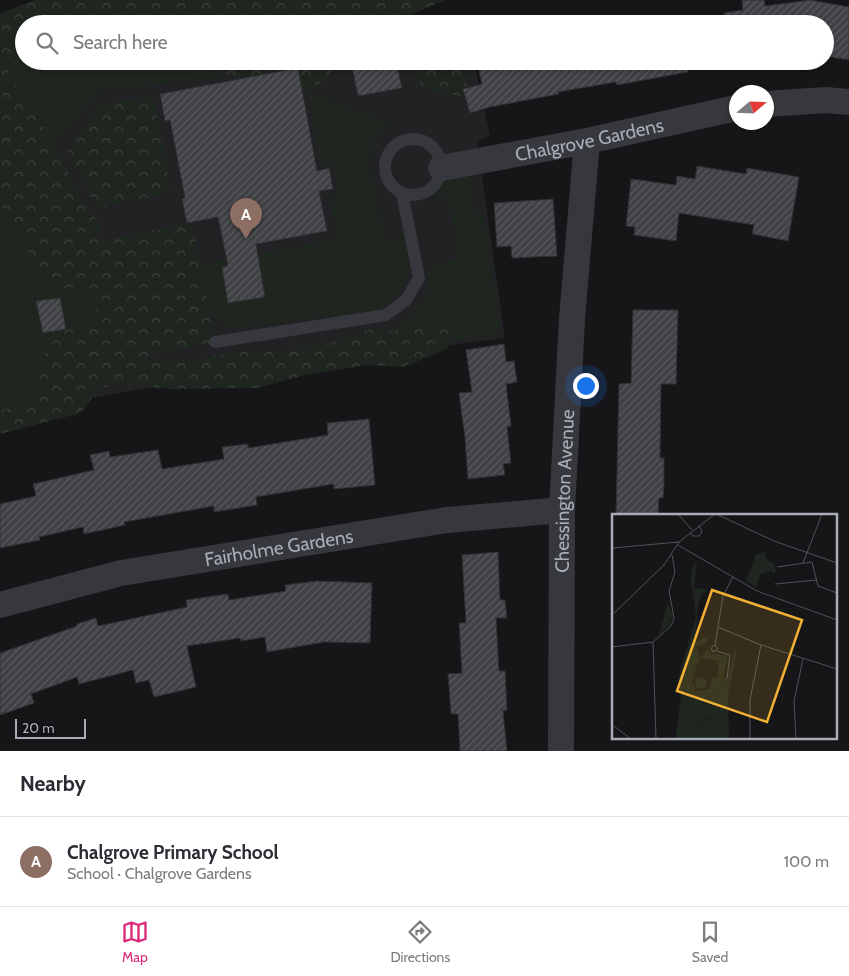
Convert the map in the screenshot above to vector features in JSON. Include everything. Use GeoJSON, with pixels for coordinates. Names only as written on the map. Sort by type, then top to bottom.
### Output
{"type":"FeatureCollection","features":[{"type":"Feature","properties":{"kind":"street"},"geometry":{"type":"LineString","coordinates":[[774,103],[826,100],[849,102]]}},
{"type":"Feature","properties":{"kind":"street","name":"Chalgrove Gardens"},"geometry":{"type":"LineString","coordinates":[[441,168],[587,141],[729,110]]}},
{"type":"Feature","properties":{"kind":"street","name":"Chessington Avenue"},"geometry":{"type":"LineString","coordinates":[[561,751],[562,510],[572,319],[587,141]]}},
{"type":"Feature","properties":{"kind":"street","name":"Fairholme Gardens"},"geometry":{"type":"LineString","coordinates":[[0,605],[121,573],[447,520],[562,510]]}},
{"type":"Feature","properties":{"kind":"lane"},"geometry":{"type":"LineString","coordinates":[[409,139],[419,139],[435,149],[440,159],[441,168],[437,182],[430,189],[422,194],[412,195],[402,193],[389,182],[385,172],[390,151],[396,144],[409,139]]}},
{"type":"Feature","properties":{"kind":"lane"},"geometry":{"type":"LineString","coordinates":[[215,342],[386,315],[406,300],[419,278],[402,193]]}},
{"type":"Feature","properties":{"kind":"shaded area"},"geometry":{"type":"Polygon","coordinates":[[[15,39],[15,70],[476,70],[490,136],[477,141],[505,338],[197,378],[0,416],[0,43],[15,39]]]}},
{"type":"Feature","properties":{"kind":"green space"},"geometry":{"type":"Polygon","coordinates":[[[35,0],[445,0],[413,15],[15,15],[15,63],[7,73],[54,144],[78,193],[100,225],[98,241],[192,223],[215,342],[143,357],[168,362],[238,352],[294,350],[337,341],[371,329],[390,331],[421,328],[456,329],[447,349],[403,367],[367,365],[300,376],[258,388],[173,389],[121,385],[99,388],[81,413],[0,434],[0,410],[32,405],[50,339],[76,320],[101,333],[92,286],[91,288],[66,296],[31,256],[0,206],[0,13],[35,0]]]}},
{"type":"Feature","properties":{"kind":"green space"},"geometry":{"type":"Polygon","coordinates":[[[15,63],[15,70],[214,70],[230,76],[100,91],[54,144],[7,73],[15,63]]]}},
{"type":"Feature","properties":{"kind":"green space"},"geometry":{"type":"Polygon","coordinates":[[[214,70],[333,70],[313,91],[293,94],[266,84],[214,70]]]}},
{"type":"Feature","properties":{"kind":"green space"},"geometry":{"type":"Polygon","coordinates":[[[414,70],[468,70],[464,97],[423,89],[414,70]]]}},
{"type":"Feature","properties":{"kind":"green space"},"geometry":{"type":"Polygon","coordinates":[[[308,92],[392,122],[374,138],[370,164],[385,240],[404,236],[410,272],[399,293],[381,310],[227,329],[210,314],[200,264],[337,239],[329,197],[338,194],[333,163],[321,166],[308,92]]]}},
{"type":"Feature","properties":{"kind":"green space"},"geometry":{"type":"Polygon","coordinates":[[[154,97],[172,193],[97,208],[67,152],[101,103],[154,97]]]}},
{"type":"Feature","properties":{"kind":"green space"},"geometry":{"type":"Polygon","coordinates":[[[470,174],[476,215],[483,214],[501,333],[451,341],[456,329],[390,331],[412,315],[427,293],[429,265],[459,259],[447,195],[430,198],[448,176],[470,174]]]}},
{"type":"Feature","properties":{"kind":"green space"},"geometry":{"type":"Polygon","coordinates":[[[0,206],[31,256],[66,295],[93,289],[101,334],[76,320],[51,339],[32,405],[0,410],[0,206]]]}},
{"type":"Feature","properties":{"kind":"building"},"geometry":{"type":"Polygon","coordinates":[[[742,0],[764,0],[765,6],[810,0],[849,7],[849,60],[834,58],[834,15],[724,15],[724,13],[743,10],[742,0]]]}},
{"type":"Feature","properties":{"kind":"building"},"geometry":{"type":"Polygon","coordinates":[[[287,70],[298,70],[317,171],[329,168],[333,189],[319,191],[327,231],[256,244],[265,297],[228,303],[222,267],[228,266],[218,217],[187,223],[182,199],[185,198],[170,120],[165,121],[160,94],[287,70]]]}},
{"type":"Feature","properties":{"kind":"building"},"geometry":{"type":"Polygon","coordinates":[[[353,70],[398,70],[402,88],[358,96],[353,70]]]}},
{"type":"Feature","properties":{"kind":"building"},"geometry":{"type":"Polygon","coordinates":[[[479,70],[688,70],[688,72],[617,85],[616,82],[558,92],[559,94],[490,107],[470,113],[463,89],[482,84],[479,70]]]}},
{"type":"Feature","properties":{"kind":"building"},"geometry":{"type":"Polygon","coordinates":[[[697,166],[746,174],[747,168],[799,177],[788,241],[752,234],[754,225],[679,213],[676,241],[634,235],[635,227],[626,226],[631,179],[676,185],[677,176],[695,179],[697,166]]]}},
{"type":"Feature","properties":{"kind":"building"},"geometry":{"type":"Polygon","coordinates":[[[553,199],[557,256],[512,258],[511,246],[497,247],[494,203],[553,199]]]}},
{"type":"Feature","properties":{"kind":"building"},"geometry":{"type":"Polygon","coordinates":[[[60,298],[66,329],[43,333],[36,301],[60,298]]]}},
{"type":"Feature","properties":{"kind":"building"},"geometry":{"type":"Polygon","coordinates":[[[633,310],[678,310],[676,384],[661,384],[660,458],[664,458],[664,486],[663,498],[659,498],[658,514],[616,514],[619,384],[631,383],[633,310]]]}},
{"type":"Feature","properties":{"kind":"building"},"geometry":{"type":"Polygon","coordinates":[[[504,344],[506,362],[514,361],[517,382],[506,384],[511,426],[507,427],[511,463],[503,464],[505,475],[468,479],[459,393],[472,392],[466,350],[504,344]]]}},
{"type":"Feature","properties":{"kind":"building"},"geometry":{"type":"Polygon","coordinates":[[[369,419],[375,485],[334,489],[333,484],[256,497],[257,505],[214,512],[214,506],[124,522],[125,525],[84,534],[83,527],[39,537],[40,540],[0,548],[0,504],[36,496],[33,484],[94,470],[90,455],[109,451],[110,457],[158,450],[162,469],[224,459],[222,447],[248,444],[248,448],[328,435],[327,423],[369,419]]]}},
{"type":"Feature","properties":{"kind":"building"},"geometry":{"type":"Polygon","coordinates":[[[498,552],[500,600],[505,600],[507,618],[496,618],[499,671],[505,671],[507,710],[503,711],[507,751],[460,751],[458,714],[451,714],[448,674],[462,673],[459,623],[466,623],[462,555],[498,552]]]}},
{"type":"Feature","properties":{"kind":"building"},"geometry":{"type":"Polygon","coordinates":[[[317,581],[372,583],[370,643],[324,642],[267,652],[265,637],[241,641],[240,638],[187,646],[196,687],[154,697],[149,680],[136,683],[133,670],[79,684],[77,677],[31,694],[34,703],[0,715],[0,653],[96,618],[98,626],[187,607],[186,600],[228,594],[229,600],[286,591],[285,585],[317,581]]]}},
{"type":"Feature","properties":{"kind":"place","name":"Chalgrove Primary School"},"geometry":{"type":"Point","coordinates":[246,239]}}]}
